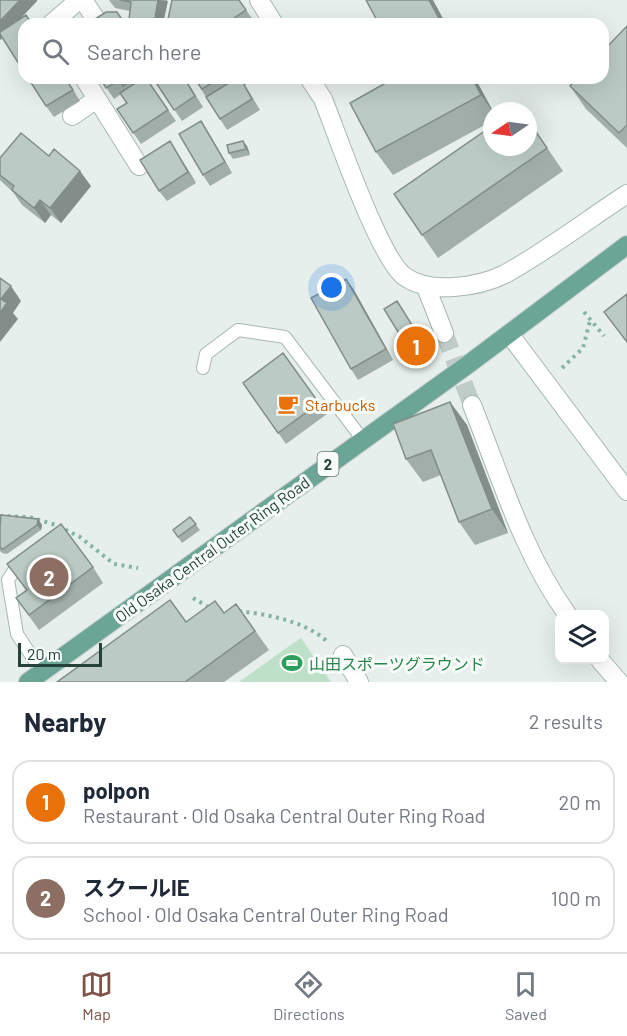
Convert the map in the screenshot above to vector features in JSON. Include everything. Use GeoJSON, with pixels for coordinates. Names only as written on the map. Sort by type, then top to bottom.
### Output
{"type":"FeatureCollection","features":[{"type":"Feature","properties":{"kind":"main road","name":"Old Osaka Central Outer Ring Road"},"geometry":{"type":"LineString","coordinates":[[35,677],[510,334],[627,245]]}},
{"type":"Feature","properties":{"kind":"street"},"geometry":{"type":"LineString","coordinates":[[58,18],[81,0],[95,18]]}},
{"type":"Feature","properties":{"kind":"street"},"geometry":{"type":"LineString","coordinates":[[259,0],[270,18]]}},
{"type":"Feature","properties":{"kind":"street"},"geometry":{"type":"LineString","coordinates":[[88,84],[139,166]]}},
{"type":"Feature","properties":{"kind":"street"},"geometry":{"type":"LineString","coordinates":[[313,84],[322,99],[385,252],[404,276],[426,287],[461,287],[503,275],[627,194]]}},
{"type":"Feature","properties":{"kind":"street"},"geometry":{"type":"LineString","coordinates":[[72,116],[97,99]]}},
{"type":"Feature","properties":{"kind":"street"},"geometry":{"type":"LineString","coordinates":[[426,287],[444,333]]}},
{"type":"Feature","properties":{"kind":"street"},"geometry":{"type":"LineString","coordinates":[[510,334],[627,491]]}},
{"type":"Feature","properties":{"kind":"street"},"geometry":{"type":"LineString","coordinates":[[472,405],[516,517],[564,610]]}},
{"type":"Feature","properties":{"kind":"street"},"geometry":{"type":"LineString","coordinates":[[343,655],[359,682]]}},
{"type":"Feature","properties":{"kind":"street"},"geometry":{"type":"LineString","coordinates":[[603,664],[619,682]]}},
{"type":"Feature","properties":{"kind":"lane"},"geometry":{"type":"LineString","coordinates":[[202,368],[206,354],[238,330],[285,337],[363,440]]}},
{"type":"Feature","properties":{"kind":"lane"},"geometry":{"type":"LineString","coordinates":[[19,563],[8,580],[17,634],[35,677]]}},
{"type":"Feature","properties":{"kind":"path"},"geometry":{"type":"LineString","coordinates":[[584,312],[604,336]]}},
{"type":"Feature","properties":{"kind":"path"},"geometry":{"type":"LineString","coordinates":[[561,369],[583,348],[591,321]]}},
{"type":"Feature","properties":{"kind":"path"},"geometry":{"type":"LineString","coordinates":[[0,516],[29,517],[56,525],[80,537],[114,564],[138,568]]}},
{"type":"Feature","properties":{"kind":"path"},"geometry":{"type":"LineString","coordinates":[[193,598],[212,608]]}},
{"type":"Feature","properties":{"kind":"path"},"geometry":{"type":"LineString","coordinates":[[233,611],[276,616],[320,635],[343,655]]}},
{"type":"Feature","properties":{"kind":"green space","name":"山田スポーツグラウンド"},"geometry":{"type":"Polygon","coordinates":[[[301,638],[331,682],[239,682],[292,644],[301,638]]]}},
{"type":"Feature","properties":{"kind":"building"},"geometry":{"type":"Polygon","coordinates":[[[0,0],[20,0],[0,21],[0,0]]]}},
{"type":"Feature","properties":{"kind":"building"},"geometry":{"type":"Polygon","coordinates":[[[120,0],[158,0],[155,18],[129,18],[131,2],[120,0]]]}},
{"type":"Feature","properties":{"kind":"building"},"geometry":{"type":"Polygon","coordinates":[[[172,0],[239,0],[246,10],[234,18],[168,18],[172,0]]]}},
{"type":"Feature","properties":{"kind":"building"},"geometry":{"type":"Polygon","coordinates":[[[366,0],[429,0],[439,18],[376,18],[366,0]]]}},
{"type":"Feature","properties":{"kind":"building"},"geometry":{"type":"Polygon","coordinates":[[[106,12],[117,12],[121,18],[96,18],[106,12]]]}},
{"type":"Feature","properties":{"kind":"building"},"geometry":{"type":"Polygon","coordinates":[[[18,20],[18,62],[0,34],[18,20]]]}},
{"type":"Feature","properties":{"kind":"building"},"geometry":{"type":"Polygon","coordinates":[[[627,26],[627,125],[619,133],[570,86],[572,84],[609,84],[609,45],[627,26]]]}},
{"type":"Feature","properties":{"kind":"building"},"geometry":{"type":"Polygon","coordinates":[[[32,84],[69,84],[73,90],[46,106],[32,84]]]}},
{"type":"Feature","properties":{"kind":"building"},"geometry":{"type":"Polygon","coordinates":[[[134,84],[150,84],[168,110],[133,133],[117,109],[127,103],[120,93],[134,84]]]}},
{"type":"Feature","properties":{"kind":"building"},"geometry":{"type":"Polygon","coordinates":[[[157,84],[188,84],[195,96],[174,110],[157,84]]]}},
{"type":"Feature","properties":{"kind":"building"},"geometry":{"type":"Polygon","coordinates":[[[198,84],[210,84],[202,89],[198,84]]]}},
{"type":"Feature","properties":{"kind":"building"},"geometry":{"type":"Polygon","coordinates":[[[227,84],[243,84],[252,99],[220,119],[206,97],[227,84]]]}},
{"type":"Feature","properties":{"kind":"building"},"geometry":{"type":"Polygon","coordinates":[[[384,84],[475,84],[481,95],[376,152],[350,103],[384,84]]]}},
{"type":"Feature","properties":{"kind":"building"},"geometry":{"type":"Polygon","coordinates":[[[201,121],[225,162],[203,175],[179,134],[201,121]]]}},
{"type":"Feature","properties":{"kind":"building"},"geometry":{"type":"Polygon","coordinates":[[[483,132],[483,156],[536,156],[422,235],[394,194],[483,132]]]}},
{"type":"Feature","properties":{"kind":"building"},"geometry":{"type":"Polygon","coordinates":[[[21,133],[49,156],[54,149],[80,171],[50,208],[40,200],[34,208],[12,190],[14,186],[0,175],[0,158],[21,133]]]}},
{"type":"Feature","properties":{"kind":"building"},"geometry":{"type":"Polygon","coordinates":[[[537,133],[547,148],[537,155],[537,133]]]}},
{"type":"Feature","properties":{"kind":"building"},"geometry":{"type":"Polygon","coordinates":[[[170,141],[188,172],[159,191],[140,160],[170,141]]]}},
{"type":"Feature","properties":{"kind":"building"},"geometry":{"type":"Polygon","coordinates":[[[243,141],[246,149],[229,153],[227,145],[243,141]]]}},
{"type":"Feature","properties":{"kind":"building"},"geometry":{"type":"Polygon","coordinates":[[[0,278],[11,286],[1,299],[7,303],[0,313],[0,278]]]}},
{"type":"Feature","properties":{"kind":"building"},"geometry":{"type":"Polygon","coordinates":[[[346,279],[386,349],[351,369],[311,298],[346,279]]]}},
{"type":"Feature","properties":{"kind":"building"},"geometry":{"type":"Polygon","coordinates":[[[627,294],[627,342],[604,312],[627,294]]]}},
{"type":"Feature","properties":{"kind":"building"},"geometry":{"type":"Polygon","coordinates":[[[397,301],[422,341],[409,350],[384,309],[397,301]]]}},
{"type":"Feature","properties":{"kind":"building","name":"Starbucks"},"geometry":{"type":"Polygon","coordinates":[[[283,353],[319,403],[278,433],[243,383],[283,353]]]}},
{"type":"Feature","properties":{"kind":"building"},"geometry":{"type":"Polygon","coordinates":[[[450,402],[492,509],[459,522],[431,450],[406,459],[393,424],[450,402]]]}},
{"type":"Feature","properties":{"kind":"building"},"geometry":{"type":"Polygon","coordinates":[[[1,515],[38,519],[37,525],[3,549],[0,548],[1,515]]]}},
{"type":"Feature","properties":{"kind":"building"},"geometry":{"type":"Polygon","coordinates":[[[190,517],[196,524],[178,537],[173,530],[190,517]]]}},
{"type":"Feature","properties":{"kind":"building"},"geometry":{"type":"Polygon","coordinates":[[[61,524],[93,567],[29,615],[16,598],[27,590],[7,564],[61,524]]]}},
{"type":"Feature","properties":{"kind":"building"},"geometry":{"type":"Polygon","coordinates":[[[170,600],[186,622],[215,601],[224,613],[236,604],[255,631],[185,682],[57,682],[170,600]]]}},
{"type":"Feature","properties":{"kind":"tunnel"},"geometry":{"type":"LineString","coordinates":[[444,333],[472,405]]}},
{"type":"Feature","properties":{"kind":"place","name":"polpon"},"geometry":{"type":"Point","coordinates":[416,346]}},
{"type":"Feature","properties":{"kind":"place","name":"Starbucks"},"geometry":{"type":"Point","coordinates":[288,404]}},
{"type":"Feature","properties":{"kind":"place","name":"スクールIE"},"geometry":{"type":"Point","coordinates":[49,577]}},
{"type":"Feature","properties":{"kind":"place","name":"山田スポーツグラウンド"},"geometry":{"type":"Point","coordinates":[292,663]}}]}
